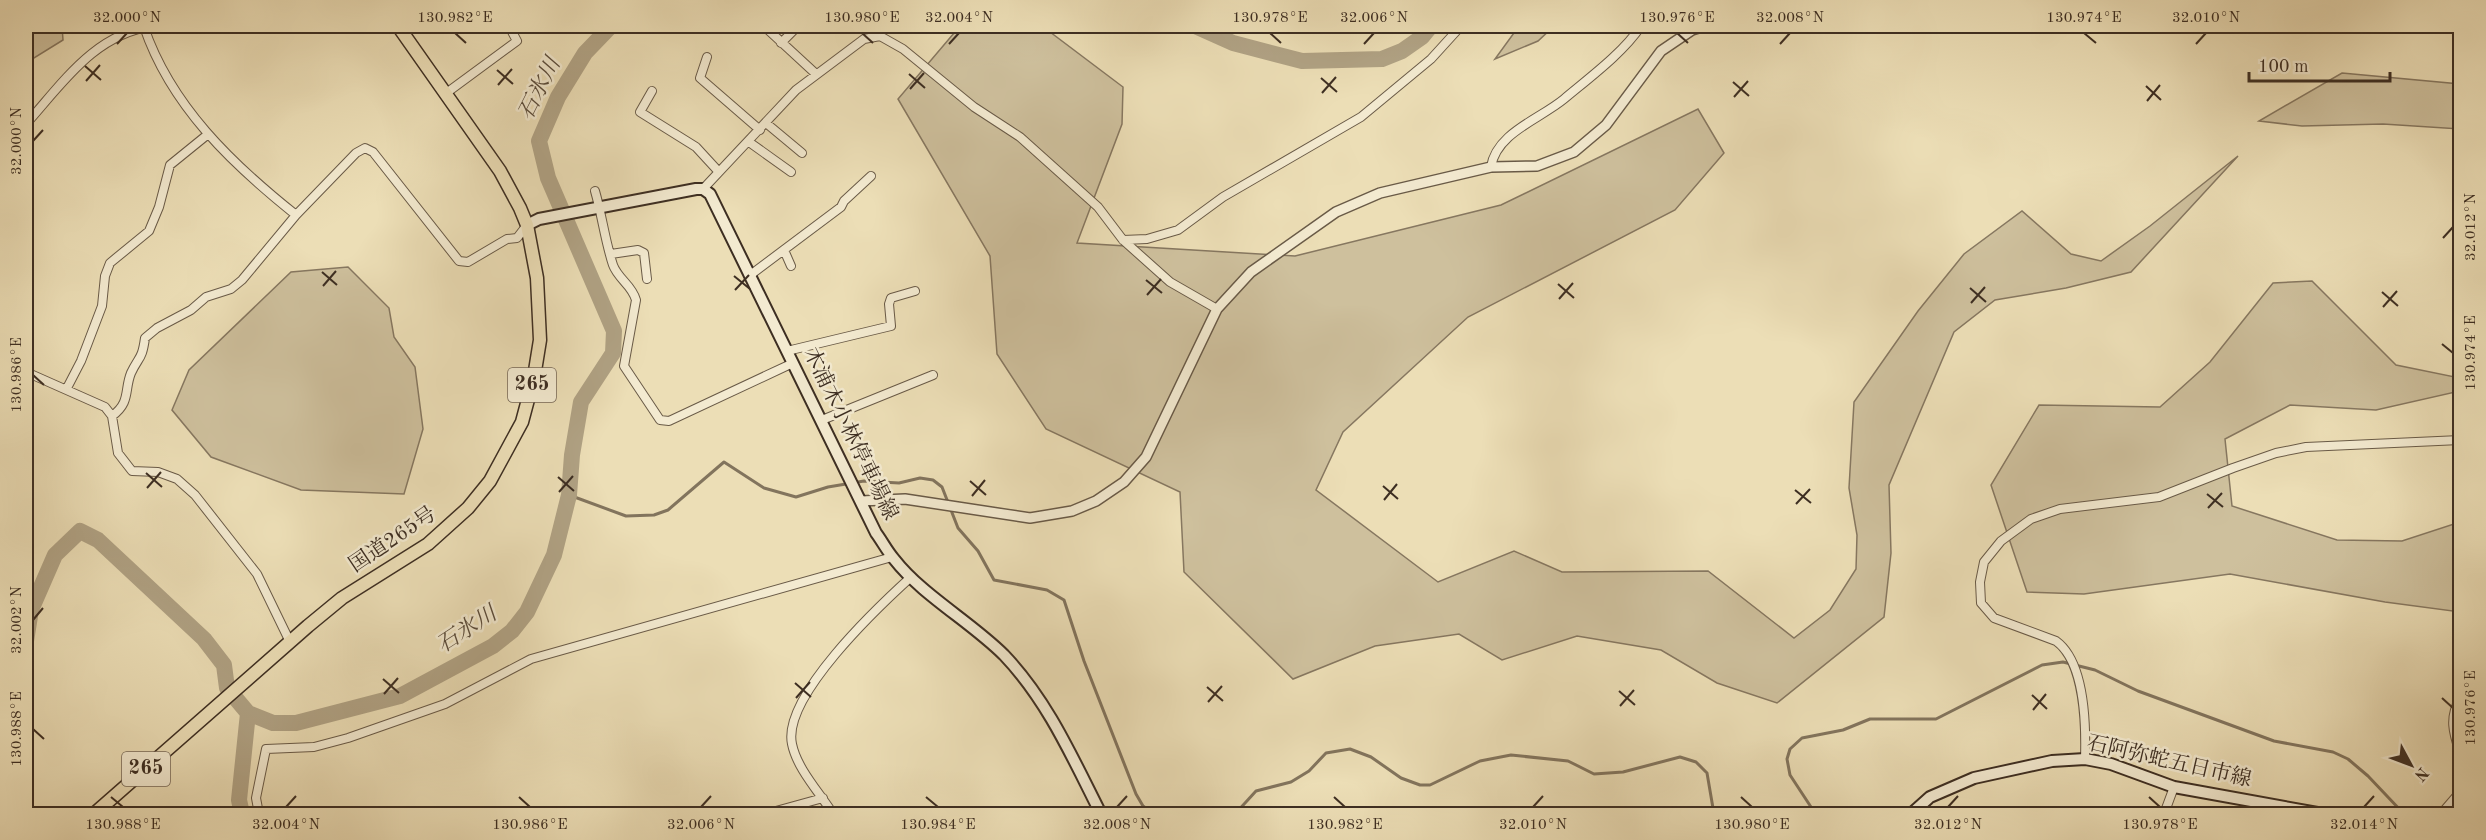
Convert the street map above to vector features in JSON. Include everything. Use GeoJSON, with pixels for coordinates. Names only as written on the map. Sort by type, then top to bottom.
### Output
{"type":"FeatureCollection","features":[{"type":"Feature","properties":{"kind":"highway","name":"国道265号"},"geometry":{"type":"LineString","coordinates":[[94,814],[342,598],[428,544],[450,526],[490,481],[507,454],[522,422],[534,377],[540,340],[537,278],[527,225],[500,171],[398,26]]}},
{"type":"Feature","properties":{"kind":"main road"},"geometry":{"type":"LineString","coordinates":[[527,225],[539,219],[703,189]]}},
{"type":"Feature","properties":{"kind":"main road","name":"木浦木小林停車場線"},"geometry":{"type":"LineString","coordinates":[[703,189],[715,200],[749,276],[876,532],[892,557],[911,577],[1003,655],[1024,678],[1065,741],[1101,814]]}},
{"type":"Feature","properties":{"kind":"main road","name":"石阿弥蛇五日市線"},"geometry":{"type":"LineString","coordinates":[[1911,814],[1930,797],[1974,778],[2052,761],[2085,759],[2111,764],[2174,787],[2322,814]]}},
{"type":"Feature","properties":{"kind":"street"},"geometry":{"type":"LineString","coordinates":[[26,124],[85,57],[124,33],[154,26]]}},
{"type":"Feature","properties":{"kind":"street"},"geometry":{"type":"LineString","coordinates":[[445,94],[517,41],[509,26]]}},
{"type":"Feature","properties":{"kind":"street"},"geometry":{"type":"LineString","coordinates":[[782,43],[798,26]]}},
{"type":"Feature","properties":{"kind":"street"},"geometry":{"type":"LineString","coordinates":[[1123,240],[1147,238],[1178,230],[1223,197],[1361,117],[1431,59],[1461,26]]}},
{"type":"Feature","properties":{"kind":"street"},"geometry":{"type":"LineString","coordinates":[[1491,167],[1492,157],[1510,135],[1562,101],[1630,42],[1641,26]]}},
{"type":"Feature","properties":{"kind":"street"},"geometry":{"type":"LineString","coordinates":[[861,501],[905,499],[1030,518],[1072,511],[1096,501],[1124,482],[1146,457],[1217,309],[1251,272],[1336,212],[1380,193],[1491,167],[1536,166],[1574,152],[1606,125],[1661,51],[1692,30],[1705,26]]}},
{"type":"Feature","properties":{"kind":"street"},"geometry":{"type":"LineString","coordinates":[[144,27],[155,59],[195,122],[264,189],[296,215]]}},
{"type":"Feature","properties":{"kind":"street"},"geometry":{"type":"LineString","coordinates":[[757,29],[765,27],[816,74]]}},
{"type":"Feature","properties":{"kind":"street"},"geometry":{"type":"LineString","coordinates":[[703,189],[796,90],[864,39],[880,36],[903,49],[974,107],[1020,136],[1098,207],[1123,240],[1170,282],[1217,309]]}},
{"type":"Feature","properties":{"kind":"street"},"geometry":{"type":"LineString","coordinates":[[707,57],[700,78],[760,130]]}},
{"type":"Feature","properties":{"kind":"street"},"geometry":{"type":"LineString","coordinates":[[652,92],[640,112],[696,147],[719,171]]}},
{"type":"Feature","properties":{"kind":"street"},"geometry":{"type":"LineString","coordinates":[[766,123],[802,153]]}},
{"type":"Feature","properties":{"kind":"street"},"geometry":{"type":"LineString","coordinates":[[67,388],[81,361],[102,306],[105,276],[110,263],[149,231],[159,207],[170,165],[207,135]]}},
{"type":"Feature","properties":{"kind":"street"},"geometry":{"type":"LineString","coordinates":[[749,142],[791,172]]}},
{"type":"Feature","properties":{"kind":"street"},"geometry":{"type":"LineString","coordinates":[[112,416],[128,396],[130,374],[143,356],[145,338],[157,328],[191,310],[206,297],[231,289],[242,280],[296,215],[356,153],[364,148],[373,152],[459,261],[468,262],[507,239],[517,238],[527,225]]}},
{"type":"Feature","properties":{"kind":"street"},"geometry":{"type":"LineString","coordinates":[[749,276],[841,207],[844,201],[871,176]]}},
{"type":"Feature","properties":{"kind":"street"},"geometry":{"type":"LineString","coordinates":[[596,191],[598,209],[618,276],[633,291],[636,300],[624,366],[660,420],[669,421],[793,363]]}},
{"type":"Feature","properties":{"kind":"street"},"geometry":{"type":"LineString","coordinates":[[610,254],[638,250],[644,253],[647,279]]}},
{"type":"Feature","properties":{"kind":"street"},"geometry":{"type":"LineString","coordinates":[[784,250],[791,266]]}},
{"type":"Feature","properties":{"kind":"street"},"geometry":{"type":"LineString","coordinates":[[787,351],[891,326],[889,304],[891,298],[915,291]]}},
{"type":"Feature","properties":{"kind":"street"},"geometry":{"type":"LineString","coordinates":[[26,372],[67,388],[105,407],[112,416],[114,438],[124,462],[132,471],[158,472],[177,479],[195,495],[257,574],[290,642]]}},
{"type":"Feature","properties":{"kind":"street"},"geometry":{"type":"LineString","coordinates":[[822,420],[933,375]]}},
{"type":"Feature","properties":{"kind":"street"},"geometry":{"type":"LineString","coordinates":[[2085,759],[2086,736],[2079,682],[2072,658],[2065,647],[2056,641],[1994,618],[1981,603],[1980,582],[1984,562],[2001,541],[2031,519],[2060,509],[2159,497],[2276,453],[2306,447],[2365,442],[2460,440]]}},
{"type":"Feature","properties":{"kind":"street"},"geometry":{"type":"LineString","coordinates":[[259,814],[256,798],[266,749],[314,747],[348,738],[445,704],[531,659],[892,557]]}},
{"type":"Feature","properties":{"kind":"street"},"geometry":{"type":"LineString","coordinates":[[833,814],[802,766],[792,745],[792,721],[813,682],[869,618],[911,577]]}},
{"type":"Feature","properties":{"kind":"street"},"geometry":{"type":"LineString","coordinates":[[2460,698],[2452,716],[2452,729],[2460,753]]}},
{"type":"Feature","properties":{"kind":"street"},"geometry":{"type":"LineString","coordinates":[[2164,814],[2174,787]]}},
{"type":"Feature","properties":{"kind":"street"},"geometry":{"type":"LineString","coordinates":[[2441,814],[2460,792]]}},
{"type":"Feature","properties":{"kind":"street"},"geometry":{"type":"LineString","coordinates":[[765,814],[823,798]]}},
{"type":"Feature","properties":{"kind":"shaded area"},"geometry":{"type":"Polygon","coordinates":[[[26,26],[62,26],[63,40],[26,63],[26,26]]]}},
{"type":"Feature","properties":{"kind":"shaded area"},"geometry":{"type":"Polygon","coordinates":[[[960,26],[1042,26],[1123,87],[1122,124],[1077,243],[1295,256],[1501,205],[1698,109],[1724,153],[1675,210],[1468,317],[1343,432],[1316,490],[1438,582],[1514,551],[1562,572],[1708,571],[1794,638],[1830,610],[1856,569],[1857,535],[1849,488],[1854,402],[1918,311],[1964,254],[2022,211],[2071,254],[2101,261],[2150,226],[2238,156],[2131,272],[2066,288],[1995,300],[1954,332],[1889,485],[1891,553],[1884,617],[1777,703],[1717,683],[1661,650],[1577,636],[1502,660],[1459,634],[1375,646],[1293,679],[1184,572],[1180,492],[1046,429],[997,354],[990,256],[898,99],[960,26]]]}},
{"type":"Feature","properties":{"kind":"shaded area"},"geometry":{"type":"Polygon","coordinates":[[[1519,26],[1554,26],[1538,41],[1495,59],[1519,26]]]}},
{"type":"Feature","properties":{"kind":"shaded area"},"geometry":{"type":"Polygon","coordinates":[[[2342,73],[2460,84],[2460,129],[2383,124],[2302,126],[2259,121],[2342,73]]]}},
{"type":"Feature","properties":{"kind":"shaded area"},"geometry":{"type":"Polygon","coordinates":[[[348,267],[389,308],[394,337],[415,367],[423,429],[404,494],[301,490],[211,457],[172,410],[189,370],[291,272],[348,267]]]}},
{"type":"Feature","properties":{"kind":"shaded area"},"geometry":{"type":"Polygon","coordinates":[[[2312,281],[2396,365],[2460,378],[2460,391],[2376,410],[2290,405],[2225,439],[2232,506],[2337,540],[2402,541],[2460,522],[2460,612],[2385,602],[2230,574],[2084,594],[2027,592],[1991,485],[2039,405],[2160,407],[2210,362],[2273,283],[2312,281]]]}},
{"type":"Feature","properties":{"kind":"waterway","name":"石氷川"},"geometry":{"type":"LineString","coordinates":[[26,641],[31,610],[55,555],[80,531],[98,540],[204,639],[224,665],[227,688],[248,713],[273,723],[296,723],[400,696],[493,646],[512,631],[527,612],[554,555],[569,495],[572,455],[581,402],[613,353],[614,331],[548,178],[539,141],[558,97],[585,53],[611,26]]}},
{"type":"Feature","properties":{"kind":"waterway","name":"石氷川"},"geometry":{"type":"LineString","coordinates":[[1195,26],[1233,43],[1302,61],[1382,59],[1402,51],[1422,37],[1431,26]]}},
{"type":"Feature","properties":{"kind":"waterway"},"geometry":{"type":"LineString","coordinates":[[569,495],[626,516],[654,515],[668,510],[724,462],[764,488],[796,497],[828,487],[864,481],[899,483],[920,478],[933,480],[942,487],[958,528],[978,551],[994,580],[1047,590],[1064,600],[1084,661],[1136,794],[1143,806],[1153,814]]}},
{"type":"Feature","properties":{"kind":"waterway"},"geometry":{"type":"LineString","coordinates":[[1811,814],[1811,807],[1790,775],[1787,759],[1790,749],[1802,738],[1843,730],[1870,719],[1936,719],[2042,665],[2063,662],[2095,670],[2138,691],[2274,741],[2333,752],[2348,759],[2368,776],[2404,814]]}},
{"type":"Feature","properties":{"kind":"waterway"},"geometry":{"type":"LineString","coordinates":[[242,814],[239,800],[248,713]]}},
{"type":"Feature","properties":{"kind":"waterway"},"geometry":{"type":"LineString","coordinates":[[1235,814],[1256,791],[1291,782],[1309,771],[1326,753],[1350,749],[1371,757],[1401,778],[1420,785],[1430,785],[1480,761],[1511,755],[1568,761],[1594,774],[1623,772],[1680,757],[1696,762],[1707,773],[1714,814]]}}]}
